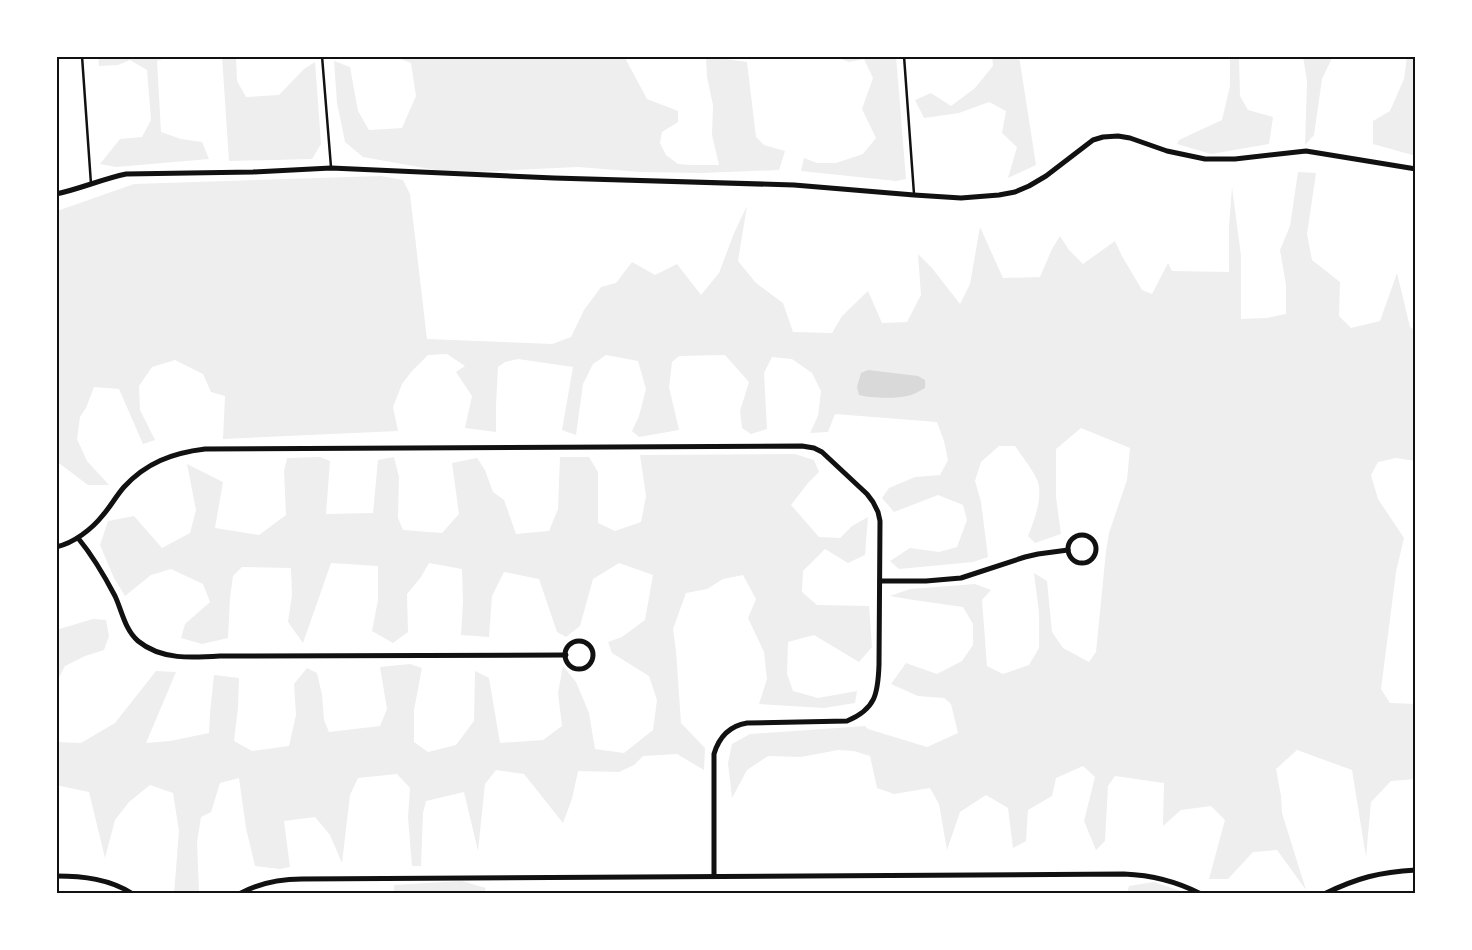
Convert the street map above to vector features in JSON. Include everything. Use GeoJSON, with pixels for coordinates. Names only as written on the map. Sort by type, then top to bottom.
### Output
{"type":"FeatureCollection","features":[{"type":"Feature","properties":{"kind":"street"},"geometry":{"type":"LineString","coordinates":[[56,194],[126,174],[252,172],[331,168],[554,178],[786,184],[914,196],[961,198],[1015,192],[1046,176],[1093,140],[1118,136],[1130,138],[1167,151],[1205,159],[1235,159],[1306,151],[1416,169]]}},
{"type":"Feature","properties":{"kind":"street"},"geometry":{"type":"LineString","coordinates":[[56,546],[78,538],[103,516],[123,488],[135,476],[160,460],[188,451],[802,446],[814,448],[822,452],[874,502],[880,521],[878,686],[876,696],[865,711],[847,721],[747,723],[730,728],[725,733],[717,744],[714,754],[714,876]]}},
{"type":"Feature","properties":{"kind":"street"},"geometry":{"type":"LineString","coordinates":[[1077,535],[1091,538],[1095,546],[1094,555],[1084,563],[1079,563],[1071,558],[1068,550],[1070,541],[1077,535]]}},
{"type":"Feature","properties":{"kind":"street"},"geometry":{"type":"LineString","coordinates":[[78,538],[98,566],[116,599],[128,628],[137,640],[170,655],[197,658],[220,656],[566,655]]}},
{"type":"Feature","properties":{"kind":"street"},"geometry":{"type":"LineString","coordinates":[[880,581],[926,581],[960,578],[1025,557],[1068,550]]}},
{"type":"Feature","properties":{"kind":"street"},"geometry":{"type":"LineString","coordinates":[[581,641],[589,645],[593,654],[591,662],[580,669],[568,663],[566,655],[568,646],[581,641]]}},
{"type":"Feature","properties":{"kind":"street"},"geometry":{"type":"LineString","coordinates":[[1324,894],[1346,883],[1384,872],[1416,870]]}},
{"type":"Feature","properties":{"kind":"street"},"geometry":{"type":"LineString","coordinates":[[239,894],[260,885],[282,879],[1124,874],[1160,878],[1175,882],[1201,894]]}},
{"type":"Feature","properties":{"kind":"street"},"geometry":{"type":"LineString","coordinates":[[56,876],[89,877],[112,884],[133,894]]}},
{"type":"Feature","properties":{"kind":"lane"},"geometry":{"type":"LineString","coordinates":[[82,56],[91,184]]}},
{"type":"Feature","properties":{"kind":"lane"},"geometry":{"type":"LineString","coordinates":[[322,56],[331,168]]}},
{"type":"Feature","properties":{"kind":"lane"},"geometry":{"type":"LineString","coordinates":[[904,56],[914,196]]}},
{"type":"Feature","properties":{"kind":"shaded area"},"geometry":{"type":"Polygon","coordinates":[[[98,56],[170,56],[157,61],[161,132],[181,139],[202,142],[209,159],[116,167],[100,164],[120,139],[142,137],[151,120],[147,70],[130,60],[118,65],[99,66],[98,56]]]}},
{"type":"Feature","properties":{"kind":"shaded area"},"geometry":{"type":"Polygon","coordinates":[[[222,56],[236,56],[237,81],[246,97],[279,95],[304,69],[315,62],[321,144],[312,159],[229,161],[222,56]]]}},
{"type":"Feature","properties":{"kind":"shaded area"},"geometry":{"type":"Polygon","coordinates":[[[392,56],[624,56],[647,99],[678,111],[678,122],[662,132],[660,143],[666,155],[678,164],[690,165],[719,165],[712,135],[713,105],[707,77],[706,56],[747,62],[756,137],[764,145],[785,151],[779,170],[702,173],[641,172],[578,167],[452,173],[363,157],[345,142],[337,103],[334,61],[350,67],[358,111],[369,130],[402,128],[416,96],[411,63],[392,56]]]}},
{"type":"Feature","properties":{"kind":"shaded area"},"geometry":{"type":"Polygon","coordinates":[[[833,56],[896,56],[906,179],[896,181],[801,171],[804,158],[817,163],[836,163],[863,154],[876,138],[862,109],[873,78],[864,59],[849,62],[833,56]]]}},
{"type":"Feature","properties":{"kind":"shaded area"},"geometry":{"type":"Polygon","coordinates":[[[992,56],[1019,56],[1036,165],[1008,178],[1017,147],[1002,133],[1006,111],[989,102],[959,113],[924,118],[915,100],[931,93],[951,106],[975,88],[993,66],[992,56]]]}},
{"type":"Feature","properties":{"kind":"shaded area"},"geometry":{"type":"Polygon","coordinates":[[[1230,56],[1239,56],[1240,96],[1248,110],[1273,117],[1269,144],[1211,154],[1177,144],[1179,140],[1222,120],[1230,86],[1230,56]]]}},
{"type":"Feature","properties":{"kind":"shaded area"},"geometry":{"type":"Polygon","coordinates":[[[1303,56],[1333,56],[1322,79],[1314,135],[1305,145],[1307,81],[1303,56]]]}},
{"type":"Feature","properties":{"kind":"shaded area"},"geometry":{"type":"Polygon","coordinates":[[[1407,56],[1416,56],[1416,156],[1373,144],[1373,121],[1390,111],[1404,79],[1407,56]]]}},
{"type":"Feature","properties":{"kind":"shaded area"},"geometry":{"type":"Polygon","coordinates":[[[1298,172],[1316,173],[1307,234],[1312,260],[1340,282],[1339,316],[1351,328],[1380,321],[1397,273],[1410,327],[1416,331],[1416,461],[1396,458],[1378,462],[1371,475],[1378,499],[1404,538],[1396,572],[1381,689],[1390,703],[1416,704],[1416,779],[1391,781],[1371,802],[1366,857],[1352,770],[1297,750],[1276,769],[1282,813],[1306,890],[1277,850],[1253,852],[1228,879],[1209,879],[1225,820],[1211,806],[1181,810],[1163,826],[1164,783],[1115,776],[1108,786],[1105,841],[1096,850],[1084,821],[1095,777],[1083,766],[1056,778],[1052,796],[1028,810],[1026,841],[1013,848],[1008,808],[986,795],[960,812],[947,850],[939,804],[930,788],[894,794],[877,788],[870,756],[854,751],[838,750],[801,757],[768,756],[747,770],[732,798],[728,763],[732,744],[750,734],[865,726],[868,729],[927,747],[958,733],[951,704],[944,698],[918,696],[891,684],[906,663],[937,674],[962,661],[973,645],[973,624],[963,607],[890,596],[910,589],[975,584],[991,590],[982,600],[987,666],[1003,674],[1029,665],[1039,648],[1039,613],[1034,573],[1047,581],[1052,632],[1063,648],[1089,662],[1096,652],[1109,533],[1127,480],[1130,448],[1081,428],[1056,449],[1056,497],[1061,534],[1035,543],[1028,536],[1038,505],[1038,482],[1033,471],[1015,446],[999,446],[981,462],[975,481],[981,502],[988,557],[973,562],[899,569],[890,561],[910,548],[939,552],[957,547],[967,520],[963,505],[938,495],[894,512],[882,498],[889,488],[915,477],[940,475],[948,460],[937,422],[835,414],[828,432],[810,433],[818,416],[821,391],[812,373],[792,359],[772,357],[764,373],[767,429],[751,434],[742,428],[740,411],[749,382],[725,355],[679,356],[672,362],[669,387],[679,430],[639,437],[632,431],[639,416],[646,389],[638,361],[606,355],[593,364],[583,384],[576,435],[562,430],[573,367],[518,359],[505,362],[498,367],[496,432],[465,428],[472,396],[456,372],[465,366],[447,354],[428,355],[402,384],[393,407],[398,431],[223,439],[225,396],[211,392],[203,374],[175,360],[152,367],[139,386],[140,410],[155,440],[143,444],[119,389],[94,387],[86,408],[80,417],[77,439],[87,461],[109,485],[88,485],[56,461],[56,209],[60,210],[134,184],[381,176],[403,180],[410,194],[427,339],[552,344],[571,337],[584,310],[601,287],[616,283],[632,262],[655,275],[677,264],[701,295],[719,273],[734,233],[747,206],[738,261],[756,283],[783,303],[793,332],[832,333],[842,316],[868,291],[882,323],[907,322],[921,295],[918,254],[932,268],[960,304],[970,284],[980,227],[1003,278],[1040,277],[1060,236],[1069,250],[1083,264],[1115,241],[1142,290],[1152,294],[1168,263],[1172,271],[1229,272],[1229,226],[1232,187],[1241,256],[1241,319],[1267,318],[1286,314],[1286,285],[1280,250],[1290,226],[1298,172]]]}},
{"type":"Feature","properties":{"kind":"shaded area"},"geometry":{"type":"Polygon","coordinates":[[[868,370],[918,376],[925,380],[925,388],[912,395],[902,397],[883,398],[859,395],[857,387],[861,373],[868,370]]]}},
{"type":"Feature","properties":{"kind":"shaded area"},"geometry":{"type":"Polygon","coordinates":[[[795,454],[814,460],[819,472],[791,505],[819,537],[840,538],[852,526],[868,517],[865,555],[848,563],[825,549],[803,571],[802,592],[817,605],[869,606],[872,647],[859,662],[814,635],[788,642],[787,674],[793,691],[818,698],[857,691],[855,703],[824,708],[759,704],[767,679],[764,652],[748,618],[756,599],[743,575],[723,579],[707,589],[686,593],[673,629],[681,723],[705,748],[704,770],[677,754],[643,756],[634,765],[619,772],[578,771],[572,799],[563,823],[524,774],[496,770],[485,784],[478,851],[464,792],[426,801],[423,813],[421,866],[412,866],[408,817],[410,788],[397,774],[358,778],[350,795],[342,863],[330,835],[315,817],[284,821],[290,867],[280,869],[255,866],[246,828],[239,778],[220,783],[211,812],[201,817],[197,842],[198,894],[174,894],[179,831],[173,793],[150,785],[129,802],[115,820],[105,858],[89,792],[56,785],[56,742],[81,743],[115,723],[156,671],[176,672],[146,743],[170,741],[209,733],[214,675],[239,678],[234,741],[252,751],[289,746],[296,715],[294,684],[307,668],[317,673],[322,695],[324,720],[329,732],[380,726],[387,709],[380,667],[410,664],[422,668],[414,710],[414,742],[428,752],[456,745],[474,721],[475,671],[489,678],[500,743],[543,740],[562,726],[558,693],[563,666],[576,682],[589,713],[595,749],[624,753],[653,730],[657,700],[649,676],[612,653],[608,642],[622,637],[645,620],[653,575],[619,563],[593,579],[580,626],[566,637],[557,632],[539,579],[504,572],[492,596],[489,637],[461,635],[463,603],[462,569],[429,563],[421,577],[407,594],[408,632],[393,643],[372,631],[378,600],[378,566],[331,563],[303,643],[288,622],[292,595],[291,568],[242,567],[233,576],[228,638],[202,644],[181,638],[185,624],[210,602],[203,584],[171,569],[151,575],[125,596],[114,578],[100,545],[108,521],[134,516],[162,548],[190,533],[196,510],[187,464],[223,482],[215,528],[259,535],[286,515],[284,471],[287,458],[320,457],[330,461],[326,514],[373,513],[378,460],[394,457],[399,477],[398,518],[403,530],[442,533],[459,514],[452,463],[477,458],[485,470],[493,492],[504,500],[516,534],[549,531],[558,509],[560,457],[589,457],[598,472],[598,523],[615,531],[641,522],[646,496],[640,455],[795,454]]]}},
{"type":"Feature","properties":{"kind":"shaded area"},"geometry":{"type":"Polygon","coordinates":[[[93,619],[106,620],[109,636],[104,650],[85,656],[65,666],[56,683],[56,630],[93,619]]]}},
{"type":"Feature","properties":{"kind":"shaded area"},"geometry":{"type":"Polygon","coordinates":[[[462,881],[486,888],[483,894],[394,894],[394,885],[462,881]]]}},
{"type":"Feature","properties":{"kind":"shaded area"},"geometry":{"type":"Polygon","coordinates":[[[1154,882],[1187,894],[1127,894],[1129,886],[1154,882]]]}}]}
